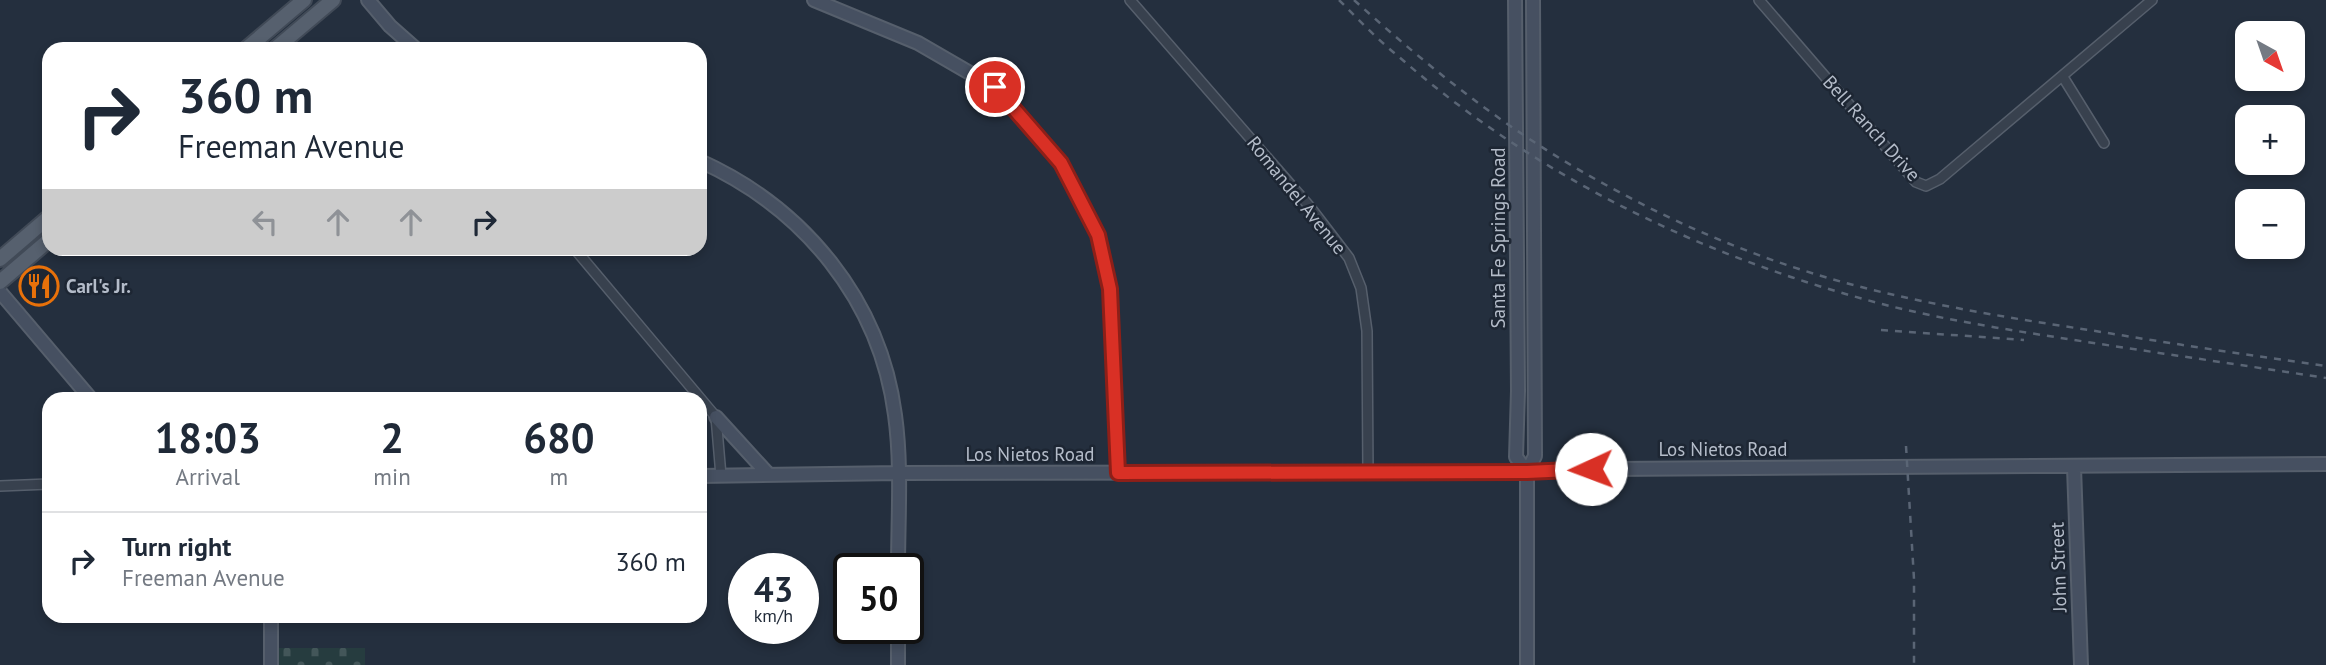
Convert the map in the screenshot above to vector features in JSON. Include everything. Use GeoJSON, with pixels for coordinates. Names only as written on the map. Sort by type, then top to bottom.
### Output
{"type":"FeatureCollection","features":[{"type":"Feature","properties":{"kind":"main road"},"geometry":{"type":"LineString","coordinates":[[254,42],[304,0]]}},
{"type":"Feature","properties":{"kind":"main road"},"geometry":{"type":"LineString","coordinates":[[283,42],[333,0]]}},
{"type":"Feature","properties":{"kind":"main road"},"geometry":{"type":"LineString","coordinates":[[368,0],[408,42]]}},
{"type":"Feature","properties":{"kind":"main road"},"geometry":{"type":"LineString","coordinates":[[814,0],[918,43],[995,87],[1061,163],[1098,235],[1110,289],[1118,473]]}},
{"type":"Feature","properties":{"kind":"main road","name":"Santa Fe Springs Road"},"geometry":{"type":"LineString","coordinates":[[1515,0],[1518,340],[1516,457],[1527,472]]}},
{"type":"Feature","properties":{"kind":"main road","name":"Santa Fe Springs Road"},"geometry":{"type":"LineString","coordinates":[[1527,665],[1527,472],[1535,456],[1533,0]]}},
{"type":"Feature","properties":{"kind":"main road"},"geometry":{"type":"LineString","coordinates":[[707,165],[756,190],[798,225],[829,259],[852,292],[876,342],[886,372],[896,424],[899,473],[898,553]]}},
{"type":"Feature","properties":{"kind":"main road"},"geometry":{"type":"LineString","coordinates":[[0,259],[42,223]]}},
{"type":"Feature","properties":{"kind":"main road"},"geometry":{"type":"LineString","coordinates":[[0,282],[42,246]]}},
{"type":"Feature","properties":{"kind":"main road"},"geometry":{"type":"LineString","coordinates":[[0,292],[85,392]]}},
{"type":"Feature","properties":{"kind":"main road"},"geometry":{"type":"LineString","coordinates":[[1518,340],[1534,341]]}},
{"type":"Feature","properties":{"kind":"main road"},"geometry":{"type":"LineString","coordinates":[[716,417],[769,475]]}},
{"type":"Feature","properties":{"kind":"main road","name":"Los Nietos Road"},"geometry":{"type":"LineString","coordinates":[[707,476],[2326,464]]}},
{"type":"Feature","properties":{"kind":"main road","name":"John Street"},"geometry":{"type":"LineString","coordinates":[[2074,467],[2081,665]]}},
{"type":"Feature","properties":{"kind":"main road"},"geometry":{"type":"LineString","coordinates":[[271,623],[271,665]]}},
{"type":"Feature","properties":{"kind":"main road"},"geometry":{"type":"LineString","coordinates":[[898,644],[898,665]]}},
{"type":"Feature","properties":{"kind":"street","name":"Romandel Avenue"},"geometry":{"type":"LineString","coordinates":[[1130,0],[1310,207],[1349,258],[1361,288],[1367,331],[1368,473]]}},
{"type":"Feature","properties":{"kind":"street","name":"Bell Ranch Drive"},"geometry":{"type":"LineString","coordinates":[[1759,0],[1916,182],[1926,186],[1940,178],[2063,77],[2152,0]]}},
{"type":"Feature","properties":{"kind":"street"},"geometry":{"type":"LineString","coordinates":[[2063,77],[2104,143]]}},
{"type":"Feature","properties":{"kind":"street"},"geometry":{"type":"LineString","coordinates":[[581,256],[695,392]]}},
{"type":"Feature","properties":{"kind":"street"},"geometry":{"type":"LineString","coordinates":[[707,406],[716,417],[721,476]]}},
{"type":"Feature","properties":{"kind":"street"},"geometry":{"type":"LineString","coordinates":[[0,485],[42,484]]}},
{"type":"Feature","properties":{"kind":"green space"},"geometry":{"type":"Polygon","coordinates":[[[279,648],[365,648],[365,665],[279,665],[279,648]]]}},
{"type":"Feature","properties":{"kind":"railway"},"geometry":{"type":"LineString","coordinates":[[1339,0],[1375,36],[1451,100],[1507,139],[1565,176],[1625,208],[1751,263],[1882,304],[1953,320],[2326,378]]}},
{"type":"Feature","properties":{"kind":"railway"},"geometry":{"type":"LineString","coordinates":[[1354,0],[1481,105],[1584,173],[1685,225],[1786,265],[1939,305],[2326,366]]}},
{"type":"Feature","properties":{"kind":"railway"},"geometry":{"type":"LineString","coordinates":[[1881,330],[2024,340]]}},
{"type":"Feature","properties":{"kind":"railway"},"geometry":{"type":"LineString","coordinates":[[1906,446],[1914,579],[1914,665]]}},
{"type":"Feature","properties":{"kind":"place","name":"Carl's Jr."},"geometry":{"type":"Point","coordinates":[39,286]}},
{"type":"Feature","properties":{"kind":"route"},"geometry":{"type":"LineString","coordinates":[[995,87],[1061,163],[1098,235],[1110,289],[1118,473],[1527,472],[1591,469]]}}]}
